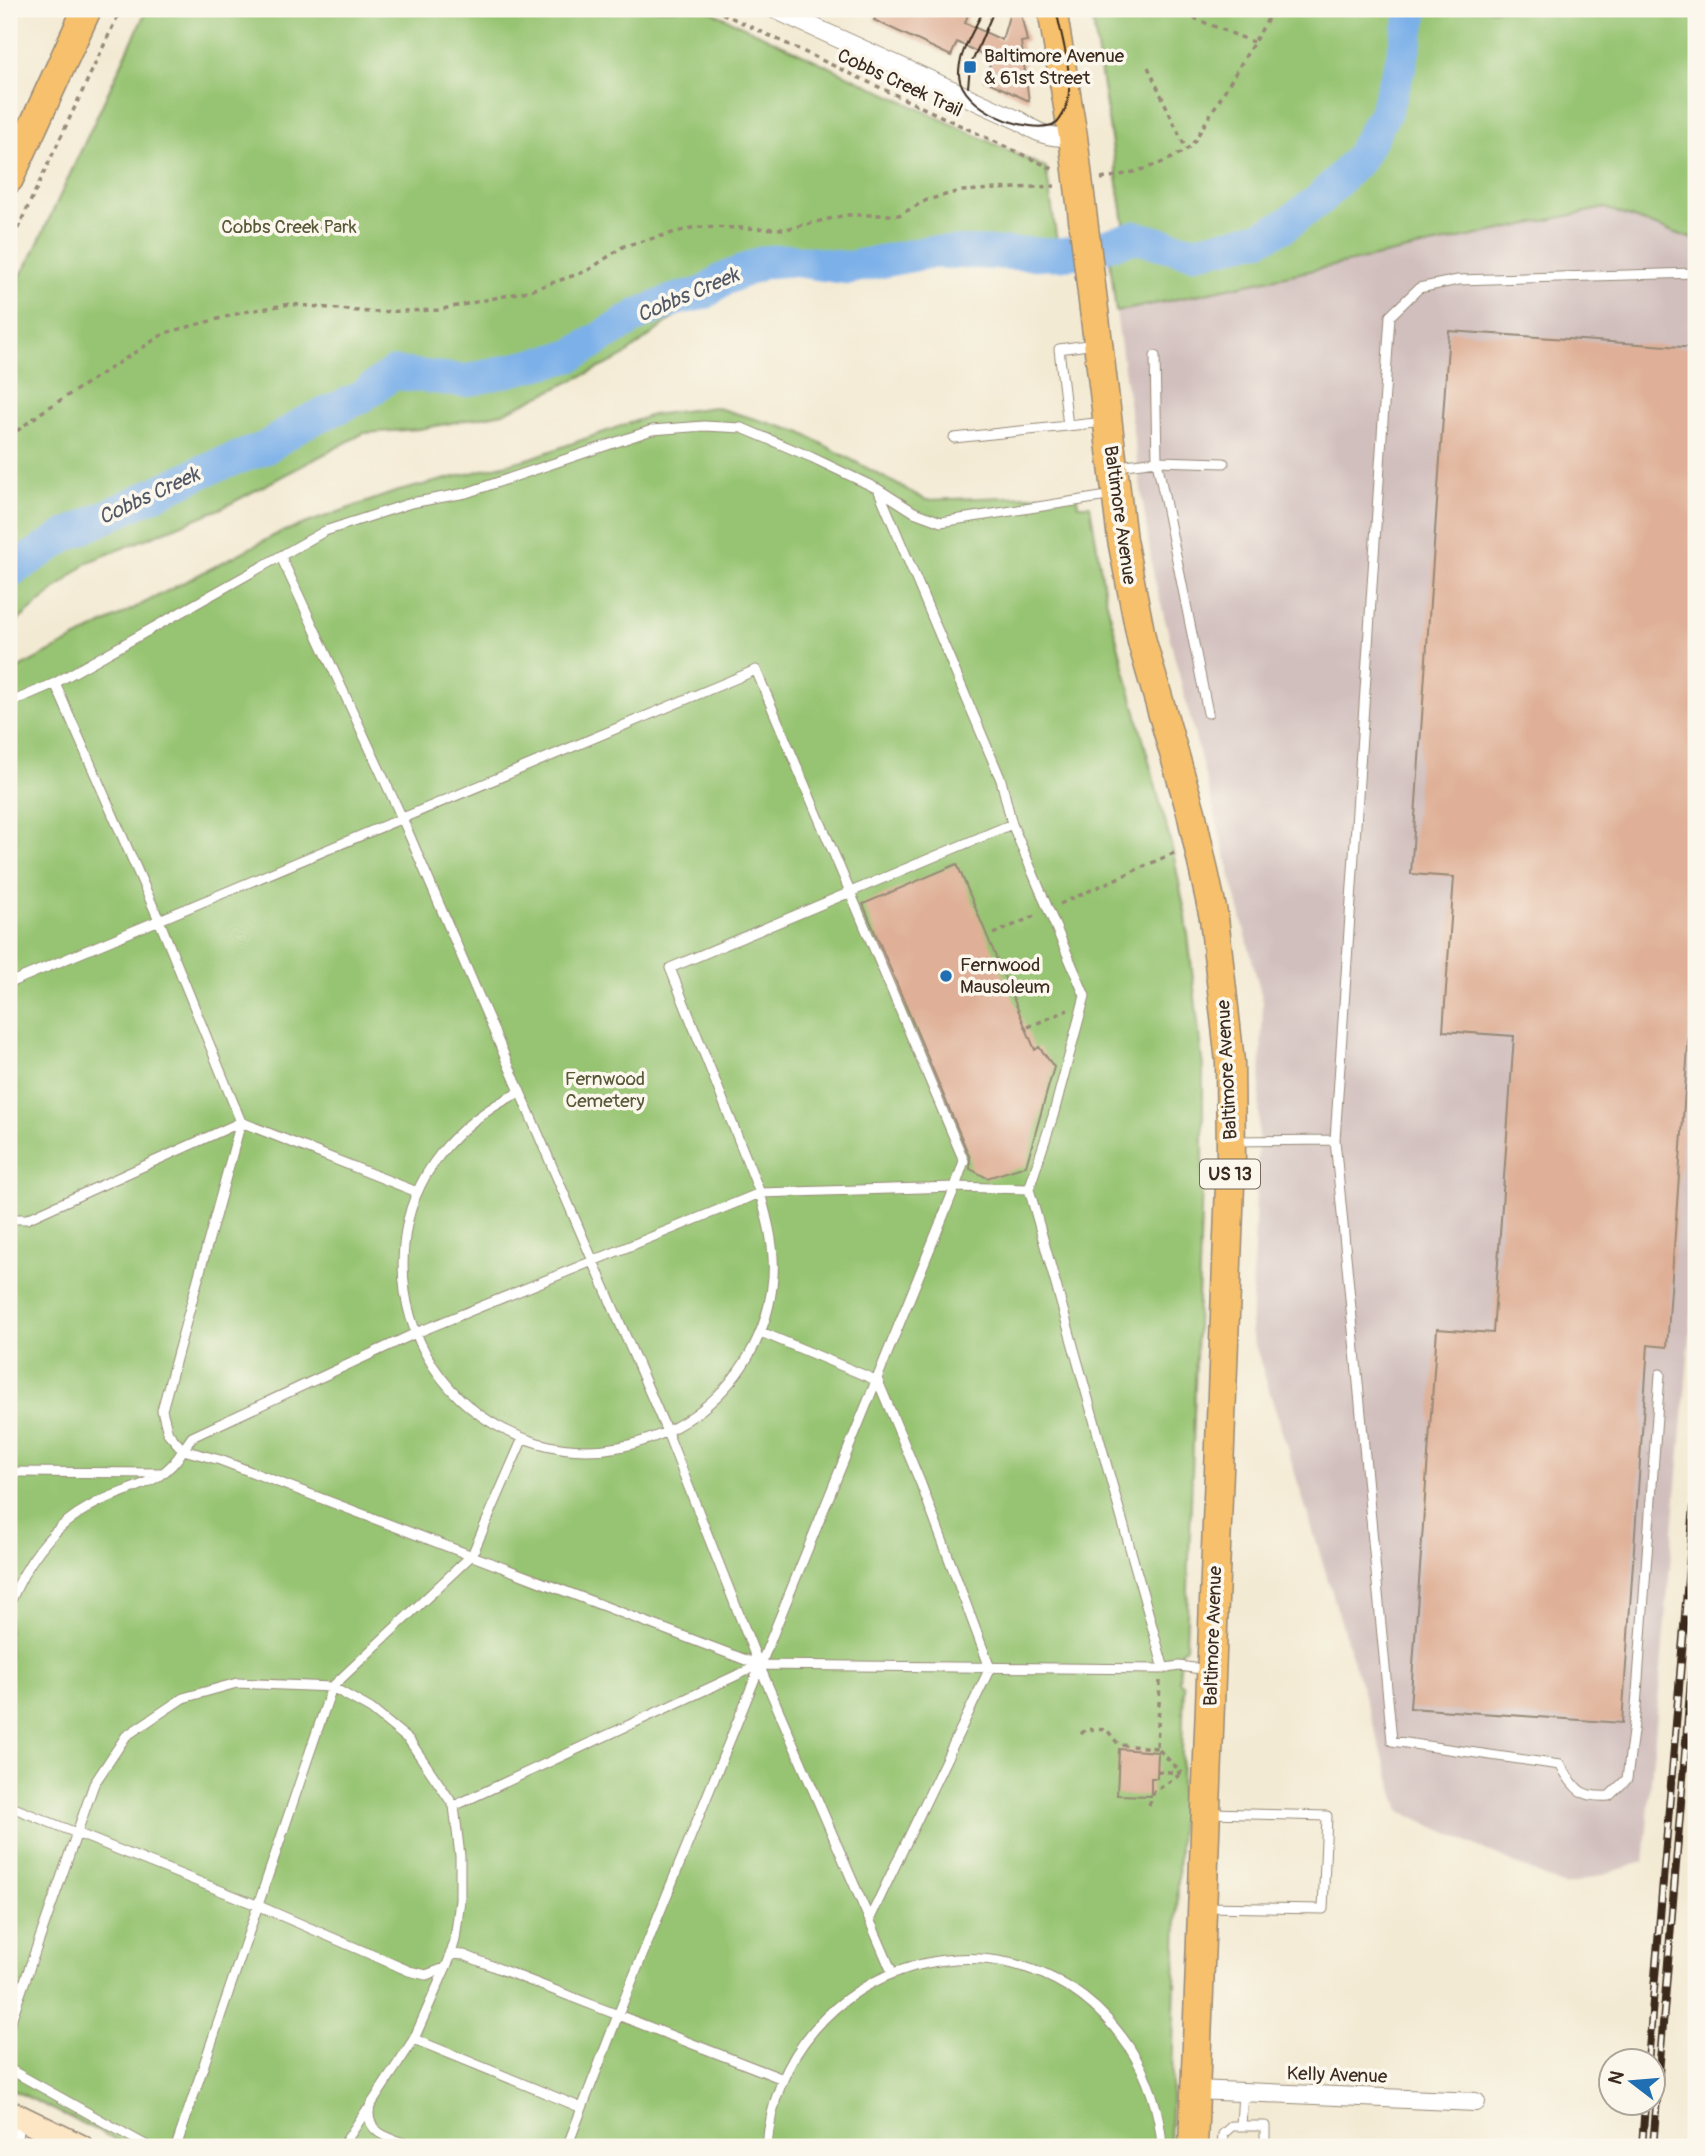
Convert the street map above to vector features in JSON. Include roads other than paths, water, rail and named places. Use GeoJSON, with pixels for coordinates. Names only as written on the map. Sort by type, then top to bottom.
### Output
{"type":"FeatureCollection","features":[{"type":"Feature","properties":{"kind":"main road"},"geometry":{"type":"LineString","coordinates":[[9,179],[87,9]]}},
{"type":"Feature","properties":{"kind":"main road","name":"Baltimore Avenue"},"geometry":{"type":"LineString","coordinates":[[1052,9],[1073,137],[1115,495],[1142,642],[1191,812],[1214,918],[1230,1062],[1231,1141],[1193,2147]]}},
{"type":"Feature","properties":{"kind":"main road"},"geometry":{"type":"LineString","coordinates":[[13,2114],[79,2147]]}},
{"type":"Feature","properties":{"kind":"street"},"geometry":{"type":"LineString","coordinates":[[774,9],[1020,121],[1041,135],[1050,138],[1073,137]]}},
{"type":"Feature","properties":{"kind":"street","name":"Kelly Avenue"},"geometry":{"type":"LineString","coordinates":[[1195,2090],[1476,2102]]}},
{"type":"Feature","properties":{"kind":"street"},"geometry":{"type":"LineString","coordinates":[[11,2147],[13,2114]]}},
{"type":"Feature","properties":{"kind":"lane"},"geometry":{"type":"LineString","coordinates":[[1660,1374],[1636,1707],[1627,1779],[1609,1796],[1589,1797],[1574,1787],[1560,1765],[1392,1741],[1335,1140],[1390,316],[1419,288],[1458,280],[1696,274]]}},
{"type":"Feature","properties":{"kind":"lane"},"geometry":{"type":"LineString","coordinates":[[1068,426],[1059,349],[1097,344]]}},
{"type":"Feature","properties":{"kind":"lane"},"geometry":{"type":"LineString","coordinates":[[1155,356],[1157,461],[1208,713]]}},
{"type":"Feature","properties":{"kind":"lane"},"geometry":{"type":"LineString","coordinates":[[954,438],[1107,422]]}},
{"type":"Feature","properties":{"kind":"lane"},"geometry":{"type":"LineString","coordinates":[[9,703],[55,683],[324,531],[411,503],[466,493],[652,430],[704,426],[742,428],[878,489],[914,512],[941,522],[1115,495]]}},
{"type":"Feature","properties":{"kind":"lane"},"geometry":{"type":"LineString","coordinates":[[1113,466],[1157,461],[1224,463]]}},
{"type":"Feature","properties":{"kind":"lane"},"geometry":{"type":"LineString","coordinates":[[878,489],[1001,780],[1012,824],[1085,996],[1053,1116],[1029,1189],[1162,1669]]}},
{"type":"Feature","properties":{"kind":"lane"},"geometry":{"type":"LineString","coordinates":[[281,557],[402,818],[667,1432],[759,1665],[892,1972]]}},
{"type":"Feature","properties":{"kind":"lane"},"geometry":{"type":"LineString","coordinates":[[9,984],[756,670],[964,1161],[878,1381],[759,1665],[567,2147]]}},
{"type":"Feature","properties":{"kind":"lane"},"geometry":{"type":"LineString","coordinates":[[55,683],[159,920],[241,1122],[162,1410],[168,1433],[183,1450],[220,1460],[759,1665],[1162,1669],[1179,1666],[1212,1671]]}},
{"type":"Feature","properties":{"kind":"lane"},"geometry":{"type":"LineString","coordinates":[[520,1092],[493,1105],[448,1142],[417,1192],[410,1214],[402,1262],[408,1310],[416,1334],[441,1378],[458,1397],[478,1414],[523,1438],[551,1447],[590,1450],[639,1443],[691,1419],[733,1381],[761,1332],[773,1277],[768,1220],[760,1193],[670,968],[852,894],[1012,824]]}},
{"type":"Feature","properties":{"kind":"lane"},"geometry":{"type":"LineString","coordinates":[[9,1219],[27,1219],[241,1122],[417,1192]]}},
{"type":"Feature","properties":{"kind":"lane"},"geometry":{"type":"LineString","coordinates":[[1231,1141],[1335,1140]]}},
{"type":"Feature","properties":{"kind":"lane"},"geometry":{"type":"LineString","coordinates":[[9,1605],[31,1557],[51,1536],[89,1506],[155,1481],[178,1460],[192,1437],[416,1334],[593,1261],[760,1193],[955,1187],[1029,1189]]}},
{"type":"Feature","properties":{"kind":"lane"},"geometry":{"type":"LineString","coordinates":[[761,1332],[878,1381],[921,1483],[990,1668],[870,1918]]}},
{"type":"Feature","properties":{"kind":"lane"},"geometry":{"type":"LineString","coordinates":[[176,2147],[332,1687],[472,1555],[523,1438]]}},
{"type":"Feature","properties":{"kind":"lane"},"geometry":{"type":"LineString","coordinates":[[9,1472],[163,1473]]}},
{"type":"Feature","properties":{"kind":"lane"},"geometry":{"type":"LineString","coordinates":[[454,1806],[759,1665]]}},
{"type":"Feature","properties":{"kind":"lane"},"geometry":{"type":"LineString","coordinates":[[9,2026],[75,1831],[94,1784],[126,1736],[183,1698],[237,1683],[332,1687],[372,1709],[409,1740],[454,1806],[460,1856],[460,1900],[445,1968],[415,2039],[342,2147]]}},
{"type":"Feature","properties":{"kind":"lane"},"geometry":{"type":"LineString","coordinates":[[9,1805],[259,1906],[409,1971],[426,1975],[445,1968]]}},
{"type":"Feature","properties":{"kind":"lane"},"geometry":{"type":"LineString","coordinates":[[1202,1907],[1323,1909],[1327,1815],[1206,1813]]}},
{"type":"Feature","properties":{"kind":"lane"},"geometry":{"type":"LineString","coordinates":[[450,1954],[464,1955],[783,2078]]}},
{"type":"Feature","properties":{"kind":"lane"},"geometry":{"type":"LineString","coordinates":[[767,2147],[771,2113],[783,2078],[804,2041],[829,2013],[858,1989],[892,1972],[936,1961],[981,1959],[1034,1971],[1071,1990],[1106,2019],[1134,2055],[1153,2098],[1161,2147]]}},
{"type":"Feature","properties":{"kind":"lane"},"geometry":{"type":"LineString","coordinates":[[415,2039],[582,2108]]}},
{"type":"Feature","properties":{"kind":"lane"},"geometry":{"type":"LineString","coordinates":[[9,2069],[149,2147]]}},
{"type":"Feature","properties":{"kind":"lane"},"geometry":{"type":"LineString","coordinates":[[1241,2126],[1243,2092]]}},
{"type":"Feature","properties":{"kind":"lane"},"geometry":{"type":"LineString","coordinates":[[370,2106],[367,2118],[372,2128],[416,2147]]}},
{"type":"Feature","properties":{"kind":"lane"},"geometry":{"type":"LineString","coordinates":[[1222,2147],[1223,2134],[1227,2129],[1241,2126],[1265,2126],[1265,2147]]}},
{"type":"Feature","properties":{"kind":"waterway","name":"Cobbs Creek"},"geometry":{"type":"LineString","coordinates":[[9,572],[65,536],[203,471],[265,448],[302,424],[360,398],[393,373],[465,381],[571,356],[640,314],[674,300],[704,293],[722,280],[764,262],[791,260],[848,268],[929,252],[1059,254],[1086,251],[1135,237],[1193,252],[1259,238],[1284,226],[1319,200],[1358,160],[1385,112],[1401,63],[1413,9]]}},
{"type":"Feature","properties":{"kind":"tram line"},"geometry":{"type":"LineString","coordinates":[[984,9],[961,58],[959,75],[963,87],[971,98],[998,117],[1030,126],[1057,123],[1068,98],[1066,52],[1056,9]]}},
{"type":"Feature","properties":{"kind":"tram line"},"geometry":{"type":"LineString","coordinates":[[968,87],[970,67],[992,15]]}},
{"type":"Feature","properties":{"kind":"railway"},"geometry":{"type":"LineString","coordinates":[[1649,2048],[1696,1482]]}},
{"type":"Feature","properties":{"kind":"railway"},"geometry":{"type":"LineString","coordinates":[[1653,2147],[1696,1618]]}},
{"type":"Feature","properties":{"kind":"railway"},"geometry":{"type":"LineString","coordinates":[[1642,2147],[1644,2118]]}},
{"type":"Feature","properties":{"kind":"place","name":"Baltimore Avenue & 61st Street"},"geometry":{"type":"Point","coordinates":[970,67]}},
{"type":"Feature","properties":{"kind":"place","name":"Fernwood Mausoleum"},"geometry":{"type":"Point","coordinates":[946,976]}},
{"type":"Feature","properties":{"kind":"park label","name":"Cobbs Creek Park"},"geometry":{"type":"Point","coordinates":[289,227]}},
{"type":"Feature","properties":{"kind":"park label","name":"Fernwood Cemetery"},"geometry":{"type":"Point","coordinates":[605,1090]}}]}
